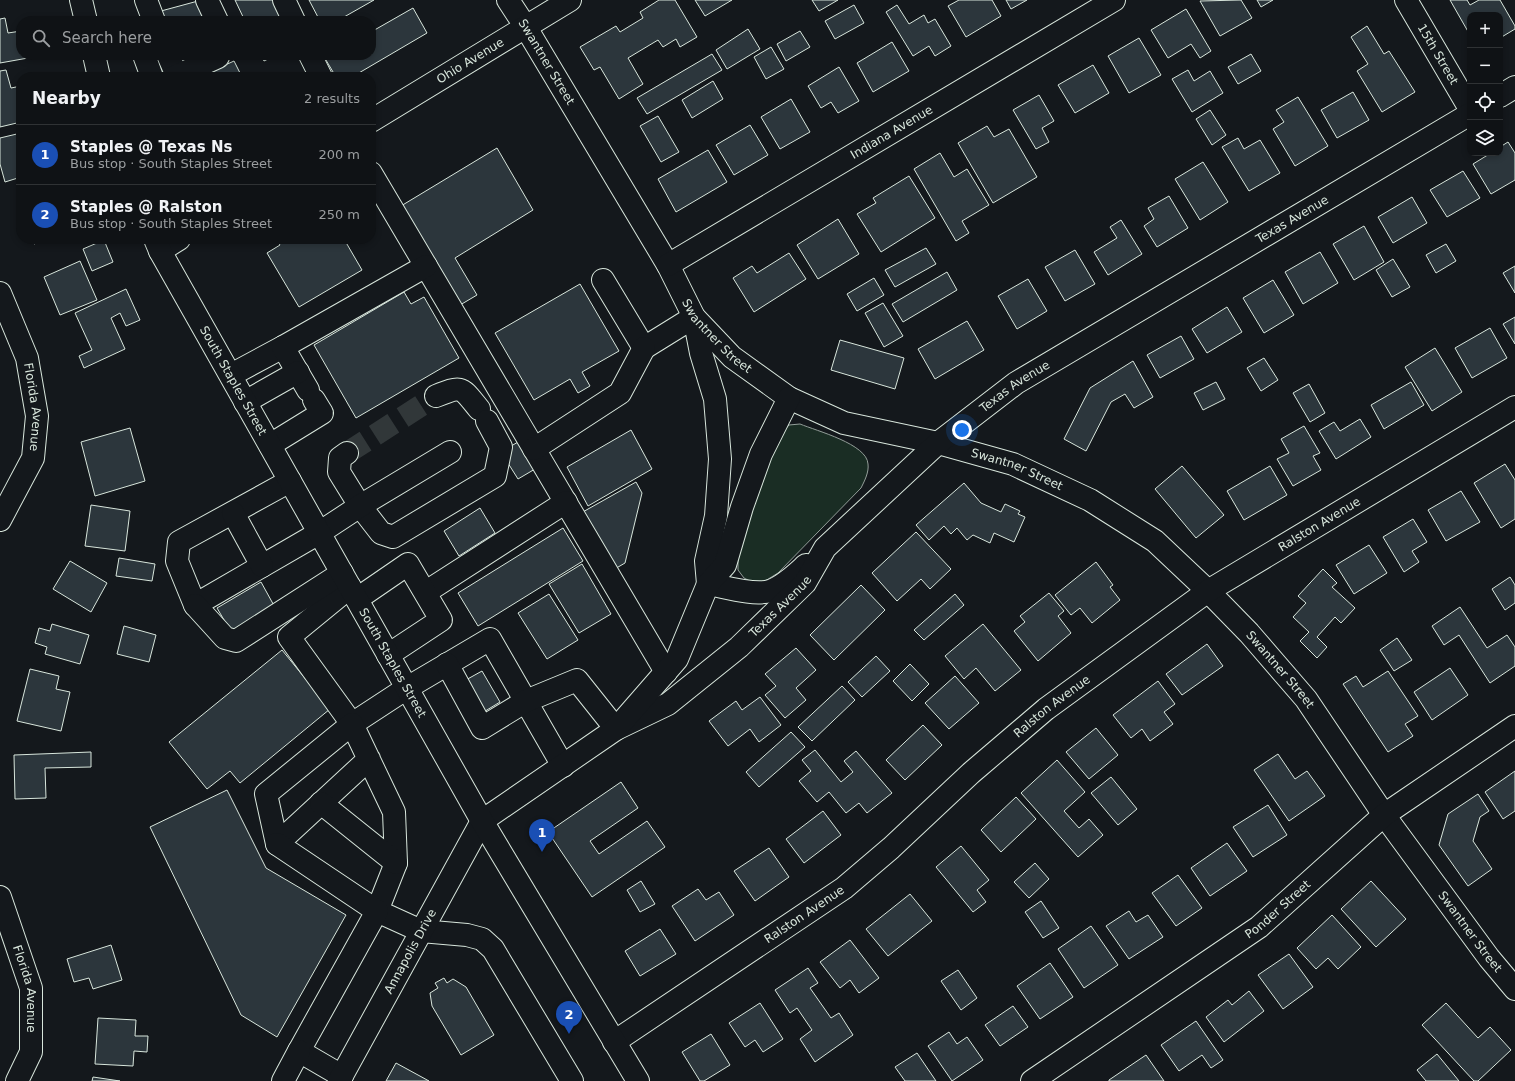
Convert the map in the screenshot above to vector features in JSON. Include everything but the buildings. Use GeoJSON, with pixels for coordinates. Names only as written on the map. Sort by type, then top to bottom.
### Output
{"type":"FeatureCollection","features":[{"type":"Feature","properties":{"kind":"street"},"geometry":{"type":"LineString","coordinates":[[82,0],[85,16]]}},
{"type":"Feature","properties":{"kind":"street"},"geometry":{"type":"LineString","coordinates":[[146,0],[152,16]]}},
{"type":"Feature","properties":{"kind":"street"},"geometry":{"type":"LineString","coordinates":[[207,0],[215,16]]}},
{"type":"Feature","properties":{"kind":"street"},"geometry":{"type":"LineString","coordinates":[[284,0],[292,16]]}},
{"type":"Feature","properties":{"kind":"street","name":"Swantner Street"},"geometry":{"type":"LineString","coordinates":[[508,0],[668,265],[694,317],[732,357],[789,398],[844,423],[938,443],[1013,464],[1090,500],[1155,541],[1208,591],[1248,633],[1306,699],[1384,815],[1489,958],[1515,989]]}},
{"type":"Feature","properties":{"kind":"street","name":"Ohio Avenue"},"geometry":{"type":"LineString","coordinates":[[376,118],[570,0]]}},
{"type":"Feature","properties":{"kind":"street","name":"Indiana Avenue"},"geometry":{"type":"LineString","coordinates":[[668,265],[1114,0]]}},
{"type":"Feature","properties":{"kind":"street","name":"15th Street"},"geometry":{"type":"LineString","coordinates":[[1406,0],[1467,104]]}},
{"type":"Feature","properties":{"kind":"street"},"geometry":{"type":"LineString","coordinates":[[95,60],[98,72]]}},
{"type":"Feature","properties":{"kind":"street"},"geometry":{"type":"LineString","coordinates":[[146,60],[150,72]]}},
{"type":"Feature","properties":{"kind":"street"},"geometry":{"type":"LineString","coordinates":[[170,60],[174,72]]}},
{"type":"Feature","properties":{"kind":"street"},"geometry":{"type":"LineString","coordinates":[[184,72],[211,60]]}},
{"type":"Feature","properties":{"kind":"street"},"geometry":{"type":"LineString","coordinates":[[312,60],[318,72]]}},
{"type":"Feature","properties":{"kind":"street"},"geometry":{"type":"LineString","coordinates":[[1503,94],[1515,87]]}},
{"type":"Feature","properties":{"kind":"street","name":"Texas Avenue"},"geometry":{"type":"LineString","coordinates":[[482,821],[616,729],[668,704],[738,647],[805,583],[825,548],[938,443],[1016,383],[1467,116]]}},
{"type":"Feature","properties":{"kind":"street"},"geometry":{"type":"LineString","coordinates":[[376,181],[666,672]]}},
{"type":"Feature","properties":{"kind":"street","name":"South Staples Street"},"geometry":{"type":"LineString","coordinates":[[158,245],[482,821],[638,1081]]}},
{"type":"Feature","properties":{"kind":"street"},"geometry":{"type":"LineString","coordinates":[[231,376],[426,266]]}},
{"type":"Feature","properties":{"kind":"street"},"geometry":{"type":"LineString","coordinates":[[603,280],[644,348]]}},
{"type":"Feature","properties":{"kind":"street","name":"Florida Avenue"},"geometry":{"type":"LineString","coordinates":[[0,293],[27,358],[37,416],[33,458],[0,520]]}},
{"type":"Feature","properties":{"kind":"street"},"geometry":{"type":"LineString","coordinates":[[534,449],[620,393],[644,348],[694,317]]}},
{"type":"Feature","properties":{"kind":"street","name":"Texas Avenue"},"geometry":{"type":"LineString","coordinates":[[694,317],[701,353],[714,399],[720,459],[716,516],[706,561],[708,584]]}},
{"type":"Feature","properties":{"kind":"street"},"geometry":{"type":"LineString","coordinates":[[270,445],[322,414],[284,346]]}},
{"type":"Feature","properties":{"kind":"street"},"geometry":{"type":"LineString","coordinates":[[245,402],[306,387]]}},
{"type":"Feature","properties":{"kind":"street"},"geometry":{"type":"LineString","coordinates":[[347,452],[340,458],[339,472],[360,506],[381,533],[393,537],[495,476],[501,447],[483,415],[464,390],[454,388],[436,396]]}},
{"type":"Feature","properties":{"kind":"street","name":"Texas Avenue"},"geometry":{"type":"LineString","coordinates":[[616,729],[678,659],[708,584],[725,565],[742,507],[760,454],[789,398]]}},
{"type":"Feature","properties":{"kind":"street","name":"Ralston Avenue"},"geometry":{"type":"LineString","coordinates":[[614,1042],[844,888],[891,848],[971,773],[1046,709],[1208,591],[1515,407]]}},
{"type":"Feature","properties":{"kind":"street"},"geometry":{"type":"LineString","coordinates":[[195,605],[319,533],[360,506],[450,452]]}},
{"type":"Feature","properties":{"kind":"street"},"geometry":{"type":"LineString","coordinates":[[290,482],[179,542],[177,561],[195,605],[225,638],[236,641],[350,586],[408,564],[426,592],[441,620],[388,655]]}},
{"type":"Feature","properties":{"kind":"street"},"geometry":{"type":"LineString","coordinates":[[426,592],[566,502]]}},
{"type":"Feature","properties":{"kind":"street"},"geometry":{"type":"LineString","coordinates":[[233,513],[262,566]]}},
{"type":"Feature","properties":{"kind":"street"},"geometry":{"type":"LineString","coordinates":[[708,584],[758,592],[771,591],[786,582],[825,548]]}},
{"type":"Feature","properties":{"kind":"street"},"geometry":{"type":"LineString","coordinates":[[283,1081],[377,911],[396,863],[394,812],[352,724],[289,637],[350,586]]}},
{"type":"Feature","properties":{"kind":"street"},"geometry":{"type":"LineString","coordinates":[[563,766],[490,638],[407,688],[352,724],[266,794],[277,844],[377,911],[421,931],[467,935],[482,939],[493,949],[572,1081]]}},
{"type":"Feature","properties":{"kind":"street"},"geometry":{"type":"LineString","coordinates":[[447,664],[482,728],[526,701],[577,680],[616,729]]}},
{"type":"Feature","properties":{"kind":"street","name":"Ponder Street"},"geometry":{"type":"LineString","coordinates":[[1032,1081],[1259,927],[1384,815],[1515,726]]}},
{"type":"Feature","properties":{"kind":"street"},"geometry":{"type":"LineString","coordinates":[[277,844],[368,759]]}},
{"type":"Feature","properties":{"kind":"street"},"geometry":{"type":"LineString","coordinates":[[321,803],[396,863]]}},
{"type":"Feature","properties":{"kind":"street","name":"Annapolis Drive"},"geometry":{"type":"LineString","coordinates":[[340,1078],[482,821]]}},
{"type":"Feature","properties":{"kind":"street","name":"Florida Avenue"},"geometry":{"type":"LineString","coordinates":[[0,897],[31,988],[31,1052],[17,1081]]}},
{"type":"Feature","properties":{"kind":"street"},"geometry":{"type":"LineString","coordinates":[[299,1051],[340,1078]]}},
{"type":"Feature","properties":{"kind":"green space"},"geometry":{"type":"Polygon","coordinates":[[[800,424],[829,434],[851,444],[865,457],[868,464],[867,473],[861,488],[778,573],[765,581],[754,583],[744,578],[738,570],[738,560],[755,494],[782,433],[789,425],[800,424]]]}},
{"type":"Feature","properties":{"kind":"tunnel"},"geometry":{"type":"LineString","coordinates":[[347,453],[436,396]]}},
{"type":"Feature","properties":{"kind":"place","name":"Staples @ Texas Ns"},"geometry":{"type":"Point","coordinates":[542,852]}},
{"type":"Feature","properties":{"kind":"place","name":"Staples @ Ralston"},"geometry":{"type":"Point","coordinates":[569,1034]}}]}
